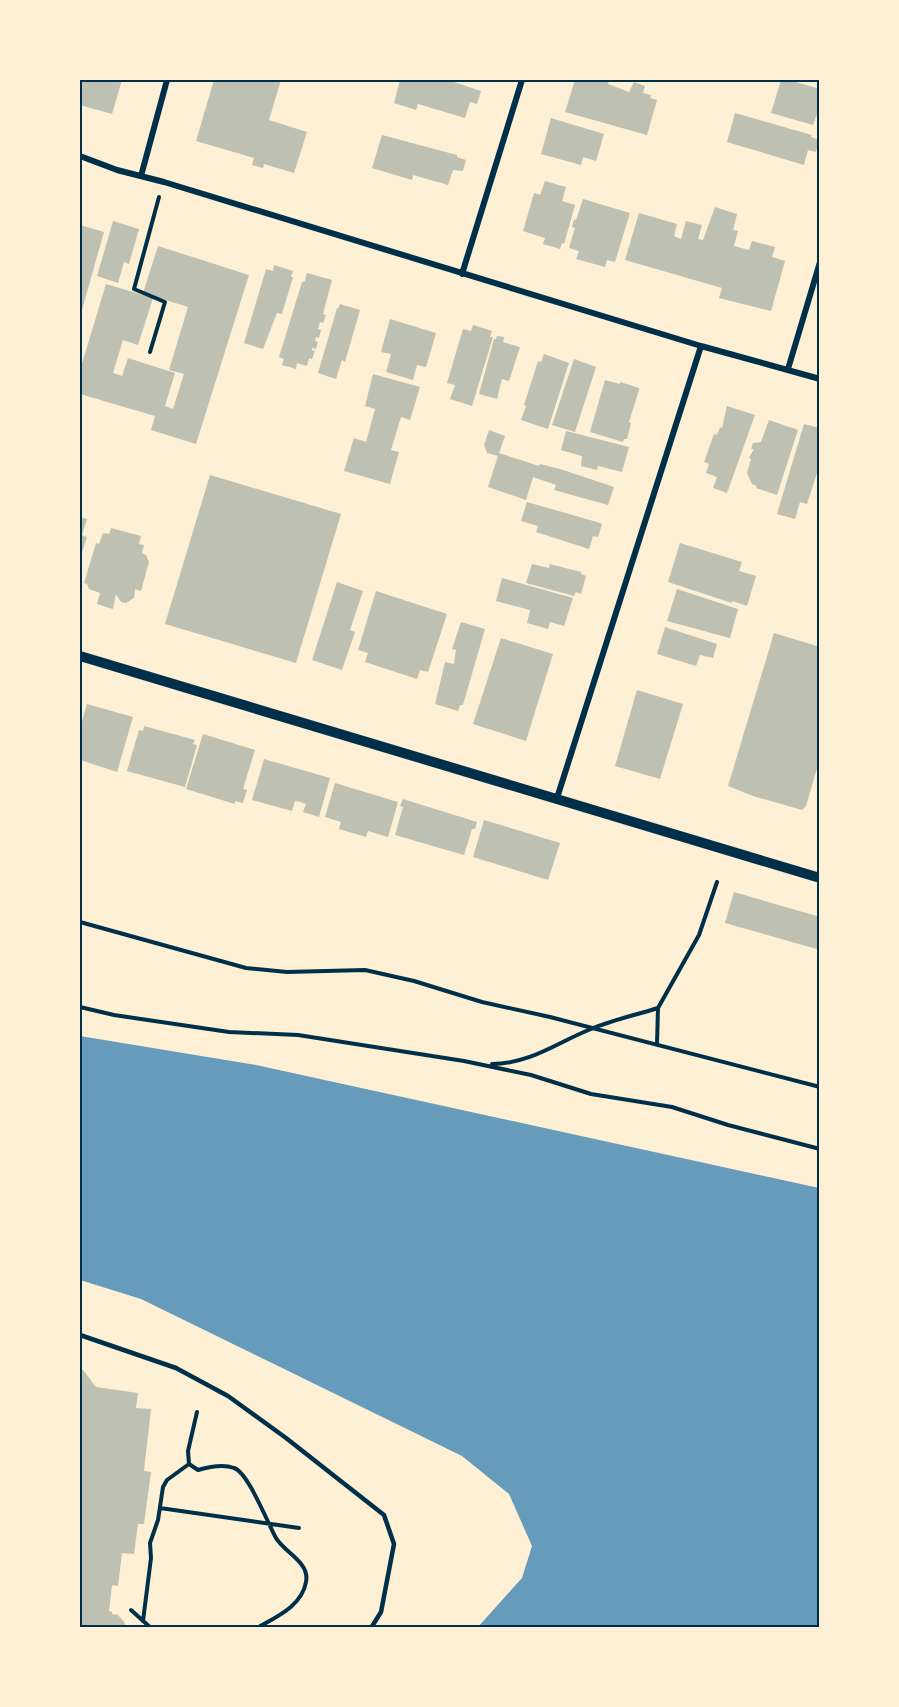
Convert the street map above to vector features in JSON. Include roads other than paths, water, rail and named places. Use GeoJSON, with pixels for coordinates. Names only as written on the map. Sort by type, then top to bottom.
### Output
{"type":"FeatureCollection","features":[{"type":"Feature","properties":{"kind":"street"},"geometry":{"type":"LineString","coordinates":[[141,176],[167,80]]}},
{"type":"Feature","properties":{"kind":"street"},"geometry":{"type":"LineString","coordinates":[[462,274],[522,80]]}},
{"type":"Feature","properties":{"kind":"street"},"geometry":{"type":"LineString","coordinates":[[80,156],[117,171],[164,182],[701,346],[819,379]]}},
{"type":"Feature","properties":{"kind":"street"},"geometry":{"type":"LineString","coordinates":[[788,369],[819,262]]}},
{"type":"Feature","properties":{"kind":"street"},"geometry":{"type":"LineString","coordinates":[[557,798],[701,346]]}},
{"type":"Feature","properties":{"kind":"street"},"geometry":{"type":"LineString","coordinates":[[80,656],[819,878]]}},
{"type":"Feature","properties":{"kind":"lane"},"geometry":{"type":"LineString","coordinates":[[80,1335],[176,1368],[228,1396],[384,1515],[394,1544],[381,1612],[371,1628]]}},
{"type":"Feature","properties":{"kind":"water"},"geometry":{"type":"Polygon","coordinates":[[[80,1036],[256,1065],[819,1188],[819,1627],[478,1627],[522,1578],[532,1546],[509,1494],[462,1456],[141,1299],[80,1280],[80,1036]]]}}]}
